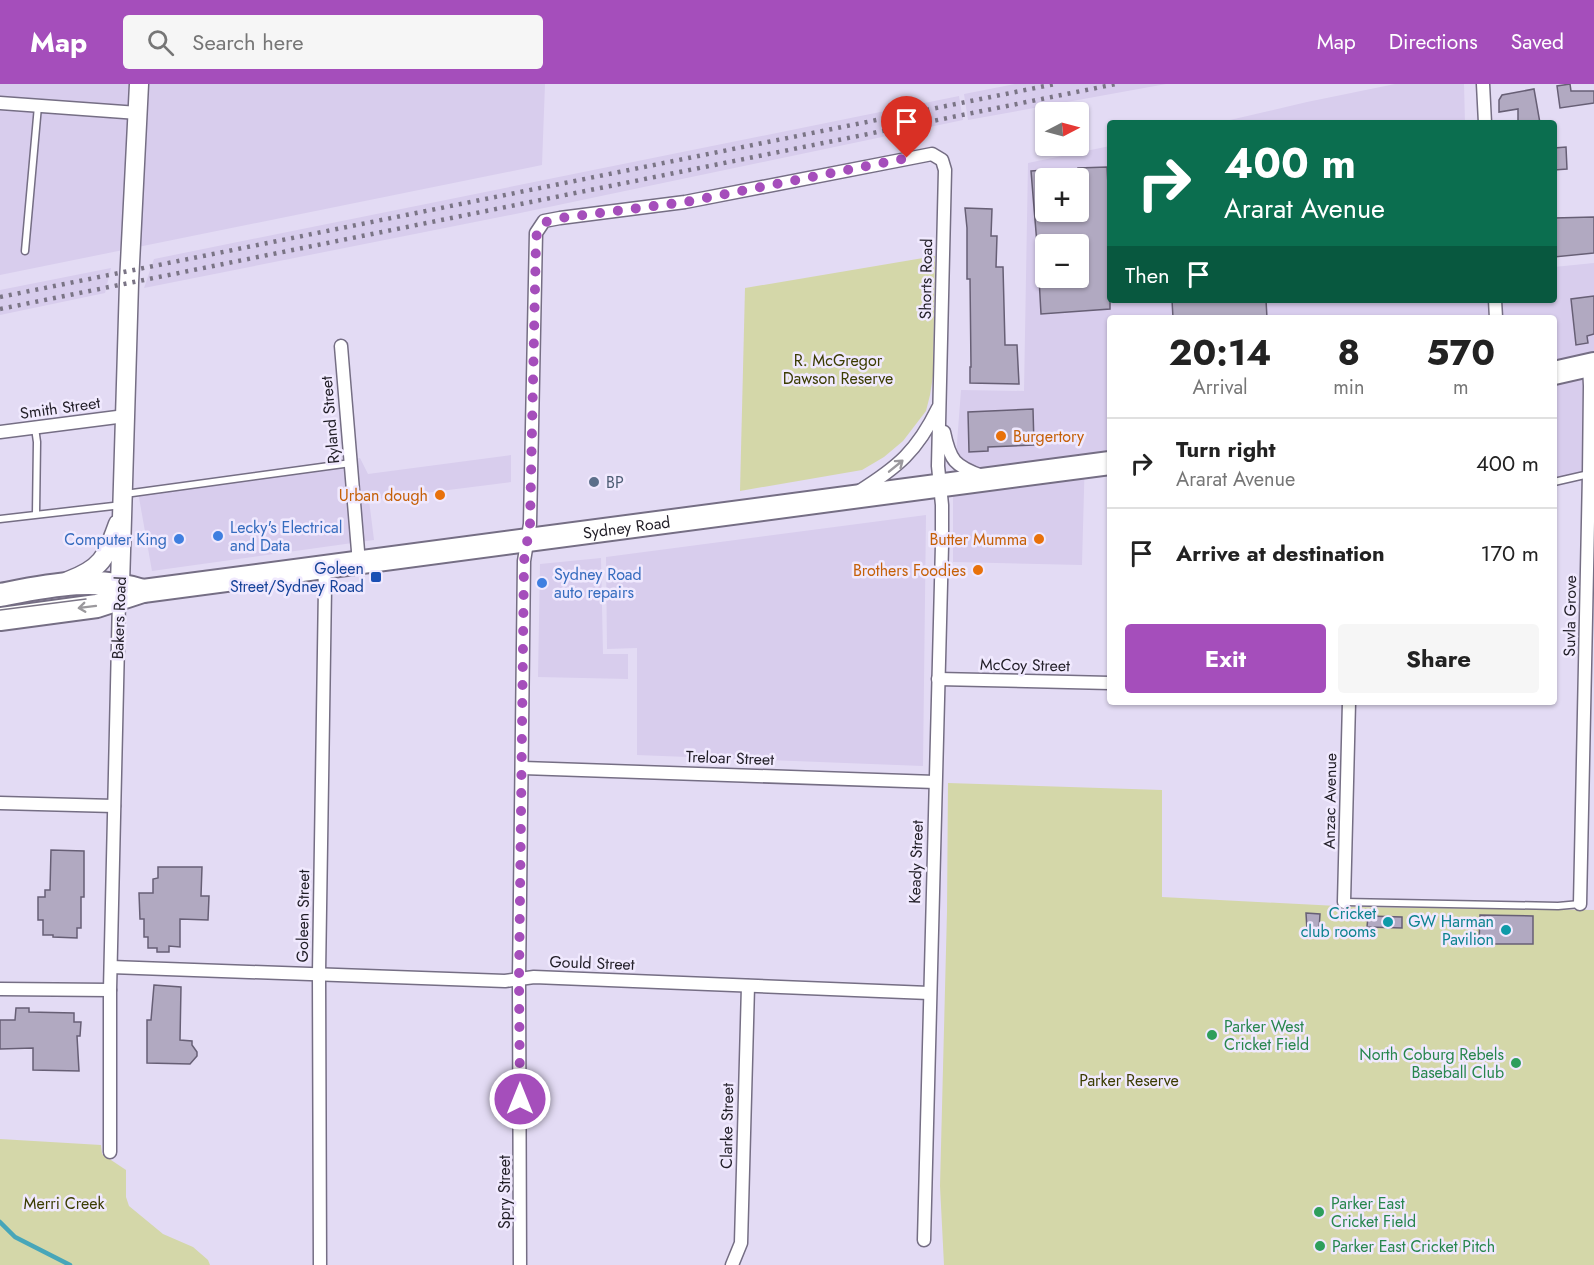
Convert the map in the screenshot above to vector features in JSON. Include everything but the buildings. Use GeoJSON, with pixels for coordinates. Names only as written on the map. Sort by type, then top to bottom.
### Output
{"type":"FeatureCollection","features":[{"type":"Feature","properties":{"kind":"highway"},"geometry":{"type":"LineString","coordinates":[[1557,372],[1591,365]]}},
{"type":"Feature","properties":{"kind":"highway","name":"Sydney Road"},"geometry":{"type":"LineString","coordinates":[[0,595],[58,585],[97,582],[119,592],[143,591],[1107,463]]}},
{"type":"Feature","properties":{"kind":"highway","name":"Sydney Road"},"geometry":{"type":"LineString","coordinates":[[0,619],[97,606],[119,592]]}},
{"type":"Feature","properties":{"kind":"street","name":"Bakers Road"},"geometry":{"type":"LineString","coordinates":[[110,1152],[110,990],[119,592],[129,283],[139,84]]}},
{"type":"Feature","properties":{"kind":"street"},"geometry":{"type":"LineString","coordinates":[[1483,84],[1485,120]]}},
{"type":"Feature","properties":{"kind":"street"},"geometry":{"type":"LineString","coordinates":[[0,103],[138,113]]}},
{"type":"Feature","properties":{"kind":"street","name":"Spry Street"},"geometry":{"type":"LineString","coordinates":[[520,1265],[519,980],[524,561],[530,524],[536,233],[544,221],[686,202],[932,153],[939,157]]}},
{"type":"Feature","properties":{"kind":"street","name":"Shorts Road"},"geometry":{"type":"LineString","coordinates":[[939,157],[945,170],[940,486]]}},
{"type":"Feature","properties":{"kind":"street","name":"Ryland Street"},"geometry":{"type":"LineString","coordinates":[[341,346],[359,563]]}},
{"type":"Feature","properties":{"kind":"street","name":"Suvla Grove"},"geometry":{"type":"LineString","coordinates":[[1580,904],[1591,365]]}},
{"type":"Feature","properties":{"kind":"street","name":"Shorts Road"},"geometry":{"type":"LineString","coordinates":[[940,410],[947,446],[954,462],[962,469],[990,479]]}},
{"type":"Feature","properties":{"kind":"street","name":"Shorts Road"},"geometry":{"type":"LineString","coordinates":[[847,499],[899,464],[940,410]]}},
{"type":"Feature","properties":{"kind":"street","name":"Smith Street"},"geometry":{"type":"LineString","coordinates":[[0,432],[125,416]]}},
{"type":"Feature","properties":{"kind":"street","name":"Keady Street"},"geometry":{"type":"LineString","coordinates":[[924,1240],[942,545],[940,486]]}},
{"type":"Feature","properties":{"kind":"street"},"geometry":{"type":"LineString","coordinates":[[58,585],[89,573],[98,565],[108,548],[123,504]]}},
{"type":"Feature","properties":{"kind":"street","name":"Goleen Street"},"geometry":{"type":"LineString","coordinates":[[320,1265],[319,973],[324,567]]}},
{"type":"Feature","properties":{"kind":"street","name":"McCoy Street"},"geometry":{"type":"LineString","coordinates":[[938,680],[1107,683]]}},
{"type":"Feature","properties":{"kind":"street","name":"Anzac Avenue"},"geometry":{"type":"LineString","coordinates":[[1344,902],[1349,705]]}},
{"type":"Feature","properties":{"kind":"street","name":"Treloar Street"},"geometry":{"type":"LineString","coordinates":[[523,768],[935,782]]}},
{"type":"Feature","properties":{"kind":"street"},"geometry":{"type":"LineString","coordinates":[[0,803],[114,806]]}},
{"type":"Feature","properties":{"kind":"street","name":"Gould Street"},"geometry":{"type":"LineString","coordinates":[[111,967],[505,981],[534,977],[929,993]]}},
{"type":"Feature","properties":{"kind":"street","name":"Clarke Street"},"geometry":{"type":"LineString","coordinates":[[732,1265],[741,1243],[747,986]]}},
{"type":"Feature","properties":{"kind":"street"},"geometry":{"type":"LineString","coordinates":[[0,989],[110,990]]}},
{"type":"Feature","properties":{"kind":"lane"},"geometry":{"type":"LineString","coordinates":[[25,251],[38,106]]}},
{"type":"Feature","properties":{"kind":"lane"},"geometry":{"type":"LineString","coordinates":[[35,428],[37,442],[36,514]]}},
{"type":"Feature","properties":{"kind":"lane"},"geometry":{"type":"LineString","coordinates":[[0,519],[123,504],[351,463]]}},
{"type":"Feature","properties":{"kind":"lane"},"geometry":{"type":"LineString","coordinates":[[1557,481],[1589,474]]}},
{"type":"Feature","properties":{"kind":"lane"},"geometry":{"type":"LineString","coordinates":[[1344,902],[1558,906],[1580,904]]}},
{"type":"Feature","properties":{"kind":"shaded area"},"geometry":{"type":"Polygon","coordinates":[[[0,84],[545,84],[542,165],[0,275],[0,84]]]}},
{"type":"Feature","properties":{"kind":"shaded area"},"geometry":{"type":"Polygon","coordinates":[[[1015,84],[1166,84],[1067,102],[1035,102],[1035,108],[968,120],[964,94],[1015,84]]]}},
{"type":"Feature","properties":{"kind":"shaded area"},"geometry":{"type":"Polygon","coordinates":[[[1395,84],[1464,84],[1465,120],[1230,120],[1395,84]]]}},
{"type":"Feature","properties":{"kind":"shaded area"},"geometry":{"type":"Polygon","coordinates":[[[959,96],[963,120],[525,212],[144,288],[154,259],[959,96]]]}},
{"type":"Feature","properties":{"kind":"shaded area"},"geometry":{"type":"Polygon","coordinates":[[[1107,147],[1107,303],[1557,303],[1557,267],[1594,263],[1594,357],[1582,360],[1583,472],[1557,477],[1557,315],[1107,315],[1107,450],[1085,454],[1082,565],[953,562],[953,496],[961,390],[1024,391],[1028,163],[1062,156],[1089,156],[1089,150],[1107,147]]]}},
{"type":"Feature","properties":{"kind":"shaded area"},"geometry":{"type":"Polygon","coordinates":[[[111,268],[105,293],[0,315],[0,290],[111,268]]]}},
{"type":"Feature","properties":{"kind":"shaded area"},"geometry":{"type":"Polygon","coordinates":[[[511,455],[511,482],[369,500],[374,540],[152,571],[138,492],[360,458],[368,474],[511,455]]]}},
{"type":"Feature","properties":{"kind":"shaded area"},"geometry":{"type":"Polygon","coordinates":[[[926,515],[923,766],[637,755],[637,648],[607,649],[606,557],[926,515]]]}},
{"type":"Feature","properties":{"kind":"shaded area"},"geometry":{"type":"Polygon","coordinates":[[[601,558],[603,654],[628,654],[628,679],[538,677],[540,564],[601,558]]]}},
{"type":"Feature","properties":{"kind":"green space","name":"R. McGregor Dawson Reserve"},"geometry":{"type":"Polygon","coordinates":[[[935,256],[933,376],[930,395],[926,411],[903,441],[884,457],[862,470],[740,491],[745,288],[935,256]]]}},
{"type":"Feature","properties":{"kind":"green space","name":"Parker Reserve"},"geometry":{"type":"Polygon","coordinates":[[[948,783],[1162,790],[1162,897],[1357,907],[1594,910],[1594,1265],[944,1265],[940,1186],[948,783]]]}},
{"type":"Feature","properties":{"kind":"green space","name":"Merri Creek"},"geometry":{"type":"Polygon","coordinates":[[[0,1139],[101,1145],[102,1154],[126,1170],[126,1197],[129,1206],[163,1234],[193,1247],[208,1260],[210,1265],[0,1265],[0,1139]]]}},
{"type":"Feature","properties":{"kind":"waterway","name":"Merri Creek"},"geometry":{"type":"LineString","coordinates":[[0,1222],[15,1237],[70,1265]]}},
{"type":"Feature","properties":{"kind":"tram line"},"geometry":{"type":"LineString","coordinates":[[0,610],[86,599]]}},
{"type":"Feature","properties":{"kind":"railway"},"geometry":{"type":"LineString","coordinates":[[0,297],[1055,84]]}},
{"type":"Feature","properties":{"kind":"railway"},"geometry":{"type":"LineString","coordinates":[[0,309],[1116,84]]}},
{"type":"Feature","properties":{"kind":"place","name":"Burgertory"},"geometry":{"type":"Point","coordinates":[1001,436]}},
{"type":"Feature","properties":{"kind":"place","name":"BP"},"geometry":{"type":"Point","coordinates":[594,482]}},
{"type":"Feature","properties":{"kind":"place","name":"Urban dough"},"geometry":{"type":"Point","coordinates":[440,495]}},
{"type":"Feature","properties":{"kind":"place","name":"Lecky's Electrical and Data"},"geometry":{"type":"Point","coordinates":[218,536]}},
{"type":"Feature","properties":{"kind":"place","name":"Computer King"},"geometry":{"type":"Point","coordinates":[179,539]}},
{"type":"Feature","properties":{"kind":"place","name":"Butter Mumma"},"geometry":{"type":"Point","coordinates":[1039,539]}},
{"type":"Feature","properties":{"kind":"place","name":"Brothers Foodies"},"geometry":{"type":"Point","coordinates":[978,570]}},
{"type":"Feature","properties":{"kind":"place","name":"Goleen Street/Sydney Road"},"geometry":{"type":"Point","coordinates":[376,577]}},
{"type":"Feature","properties":{"kind":"place","name":"Sydney Road auto repairs"},"geometry":{"type":"Point","coordinates":[542,583]}},
{"type":"Feature","properties":{"kind":"place","name":"Cricket club rooms"},"geometry":{"type":"Point","coordinates":[1388,922]}},
{"type":"Feature","properties":{"kind":"place","name":"GW Harman Pavilion"},"geometry":{"type":"Point","coordinates":[1506,930]}},
{"type":"Feature","properties":{"kind":"place","name":"Parker West Cricket Field"},"geometry":{"type":"Point","coordinates":[1212,1035]}},
{"type":"Feature","properties":{"kind":"place","name":"North Coburg Rebels Baseball Club"},"geometry":{"type":"Point","coordinates":[1516,1063]}},
{"type":"Feature","properties":{"kind":"place","name":"Parker East Cricket Field"},"geometry":{"type":"Point","coordinates":[1319,1212]}},
{"type":"Feature","properties":{"kind":"place","name":"Parker East Cricket Pitch"},"geometry":{"type":"Point","coordinates":[1320,1246]}},
{"type":"Feature","properties":{"kind":"route"},"geometry":{"type":"LineString","coordinates":[[520,1099],[519,980],[524,561],[530,524],[536,233],[544,221],[686,202],[907,158]]}}]}
